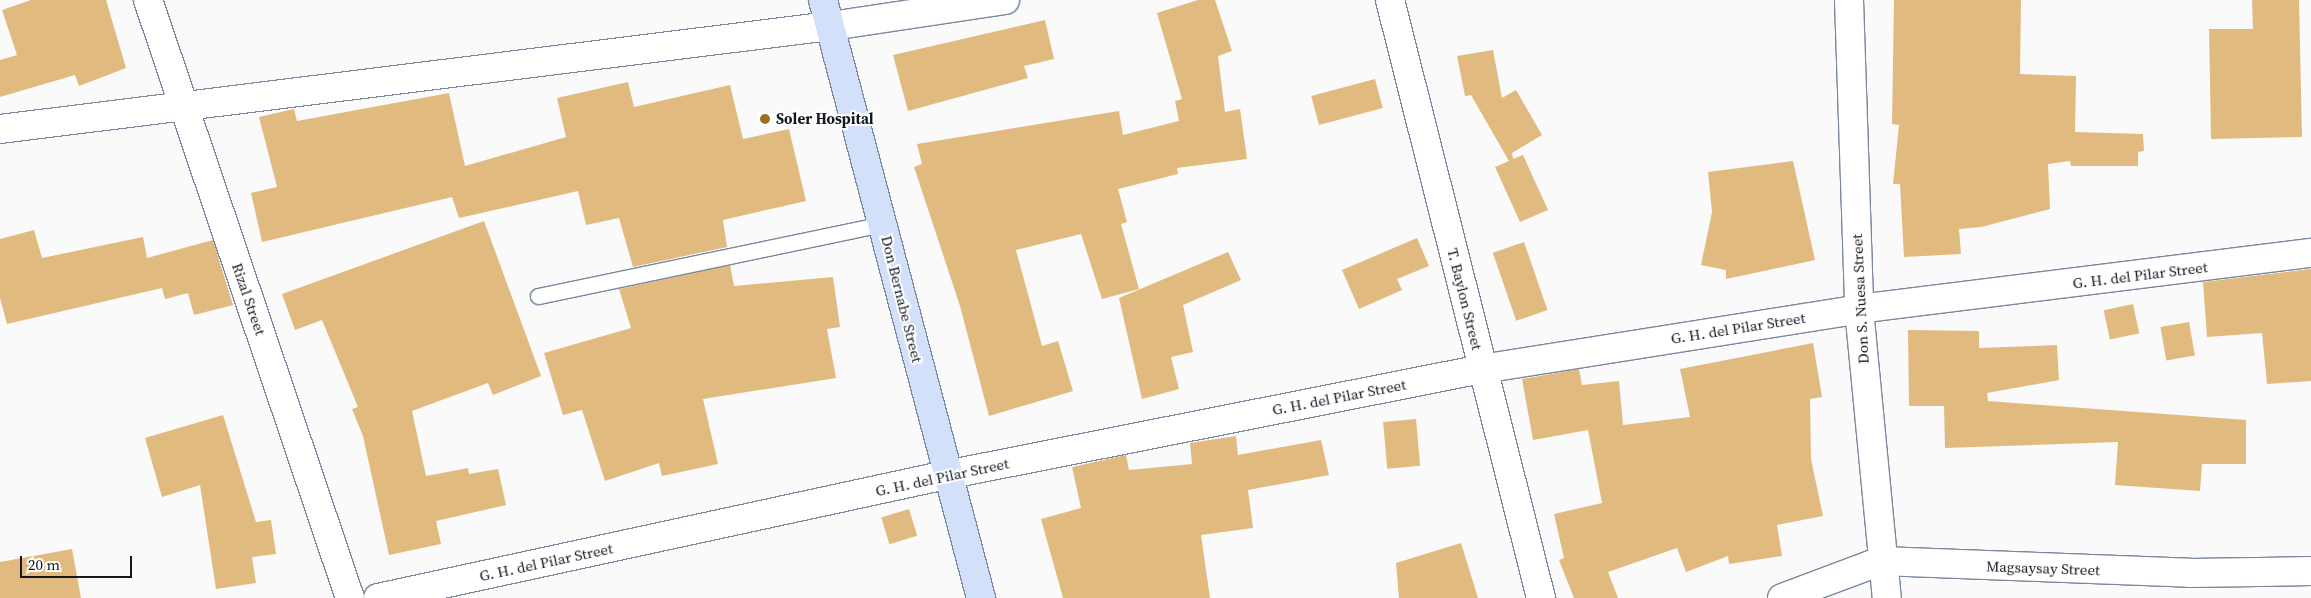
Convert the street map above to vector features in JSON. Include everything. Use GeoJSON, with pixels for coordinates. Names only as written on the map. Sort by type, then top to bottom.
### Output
{"type":"FeatureCollection","features":[{"type":"Feature","properties":{"kind":"main road","name":"Don Bernabe Street"},"geometry":{"type":"LineString","coordinates":[[823,0],[883,224],[946,476],[981,598]]}},
{"type":"Feature","properties":{"kind":"street","name":"Rizal Street"},"geometry":{"type":"LineString","coordinates":[[148,0],[350,598]]}},
{"type":"Feature","properties":{"kind":"street"},"geometry":{"type":"LineString","coordinates":[[0,129],[184,108],[830,26],[1005,0]]}},
{"type":"Feature","properties":{"kind":"street","name":"T. Baylon Street"},"geometry":{"type":"LineString","coordinates":[[1390,0],[1541,598]]}},
{"type":"Feature","properties":{"kind":"street","name":"Don S. Nuesa Street"},"geometry":{"type":"LineString","coordinates":[[1849,0],[1859,309],[1881,560],[1887,598]]}},
{"type":"Feature","properties":{"kind":"street","name":"G. H. del Pilar Street"},"geometry":{"type":"LineString","coordinates":[[378,598],[946,476],[1482,369],[1859,309],[2311,253]]}},
{"type":"Feature","properties":{"kind":"street","name":"Magsaysay Street"},"geometry":{"type":"LineString","coordinates":[[1782,598],[1881,560],[2181,572],[2311,571]]}},
{"type":"Feature","properties":{"kind":"lane"},"geometry":{"type":"LineString","coordinates":[[538,296],[883,224]]}},
{"type":"Feature","properties":{"kind":"building"},"geometry":{"type":"Polygon","coordinates":[[[31,0],[106,0],[126,68],[79,86],[75,75],[0,97],[0,60],[17,55],[2,10],[31,0]]]}},
{"type":"Feature","properties":{"kind":"building"},"geometry":{"type":"Polygon","coordinates":[[[1198,0],[1215,0],[1232,51],[1218,56],[1225,112],[1240,109],[1247,159],[1177,168],[1178,174],[1118,189],[1127,222],[1121,224],[1139,289],[1102,299],[1081,234],[1016,250],[1042,346],[1058,341],[1073,391],[989,416],[960,306],[914,167],[922,164],[917,144],[1119,111],[1123,135],[1179,121],[1175,101],[1182,99],[1157,13],[1198,0]]]}},
{"type":"Feature","properties":{"kind":"building"},"geometry":{"type":"Polygon","coordinates":[[[1894,0],[2021,0],[2020,74],[2076,76],[2075,132],[2143,134],[2144,151],[2138,152],[2138,166],[2071,166],[2070,161],[2048,164],[2050,209],[1981,227],[1959,229],[1961,254],[1904,257],[1900,184],[1893,184],[1899,125],[1892,124],[1894,0]]]}},
{"type":"Feature","properties":{"kind":"building"},"geometry":{"type":"Polygon","coordinates":[[[2252,0],[2299,0],[2302,137],[2211,139],[2209,29],[2253,29],[2252,0]]]}},
{"type":"Feature","properties":{"kind":"building"},"geometry":{"type":"Polygon","coordinates":[[[1045,20],[1054,59],[1024,66],[1028,78],[908,111],[893,55],[1045,20]]]}},
{"type":"Feature","properties":{"kind":"building"},"geometry":{"type":"Polygon","coordinates":[[[1493,50],[1502,98],[1516,90],[1542,135],[1512,153],[1513,159],[1523,155],[1548,210],[1520,222],[1495,167],[1509,161],[1471,95],[1465,96],[1457,56],[1493,50]]]}},
{"type":"Feature","properties":{"kind":"building"},"geometry":{"type":"Polygon","coordinates":[[[1375,79],[1383,108],[1319,125],[1311,96],[1375,79]]]}},
{"type":"Feature","properties":{"kind":"building"},"geometry":{"type":"Polygon","coordinates":[[[628,82],[634,107],[730,85],[743,139],[789,129],[806,201],[723,220],[727,247],[633,267],[619,218],[586,225],[578,191],[459,218],[452,197],[262,242],[251,193],[277,187],[259,117],[294,109],[297,121],[449,93],[465,166],[566,137],[557,98],[628,82]]]}},
{"type":"Feature","properties":{"kind":"building"},"geometry":{"type":"Polygon","coordinates":[[[1793,161],[1815,260],[1726,279],[1726,270],[1701,265],[1712,212],[1708,172],[1793,161]]]}},
{"type":"Feature","properties":{"kind":"building"},"geometry":{"type":"Polygon","coordinates":[[[484,221],[541,376],[493,395],[488,383],[412,411],[426,476],[468,468],[469,474],[498,469],[506,505],[436,521],[441,544],[389,555],[363,436],[352,409],[358,407],[322,320],[295,330],[282,294],[484,221]]]}},
{"type":"Feature","properties":{"kind":"building"},"geometry":{"type":"Polygon","coordinates":[[[34,230],[42,258],[143,237],[147,258],[213,240],[233,305],[194,315],[188,293],[165,299],[162,288],[7,324],[0,298],[0,239],[34,230]]]}},
{"type":"Feature","properties":{"kind":"building"},"geometry":{"type":"Polygon","coordinates":[[[1417,238],[1429,266],[1397,279],[1402,290],[1359,309],[1342,270],[1417,238]]]}},
{"type":"Feature","properties":{"kind":"building"},"geometry":{"type":"Polygon","coordinates":[[[1524,242],[1547,310],[1516,321],[1493,253],[1524,242]]]}},
{"type":"Feature","properties":{"kind":"building"},"geometry":{"type":"Polygon","coordinates":[[[1228,252],[1241,280],[1183,305],[1193,352],[1171,357],[1179,389],[1142,399],[1119,298],[1228,252]]]}},
{"type":"Feature","properties":{"kind":"building"},"geometry":{"type":"Polygon","coordinates":[[[730,265],[734,286],[833,277],[840,327],[827,329],[836,378],[703,399],[718,464],[662,476],[659,463],[605,481],[582,410],[563,415],[544,353],[631,328],[619,289],[730,265]]]}},
{"type":"Feature","properties":{"kind":"building"},"geometry":{"type":"Polygon","coordinates":[[[2311,269],[2311,381],[2267,384],[2262,333],[2207,337],[2203,282],[2311,269]]]}},
{"type":"Feature","properties":{"kind":"building"},"geometry":{"type":"Polygon","coordinates":[[[2133,304],[2139,333],[2110,340],[2104,310],[2133,304]]]}},
{"type":"Feature","properties":{"kind":"building"},"geometry":{"type":"Polygon","coordinates":[[[2189,322],[2195,355],[2166,361],[2160,327],[2189,322]]]}},
{"type":"Feature","properties":{"kind":"building"},"geometry":{"type":"Polygon","coordinates":[[[1908,330],[1979,331],[1979,348],[2057,345],[2059,380],[1987,393],[1988,401],[2246,420],[2246,464],[2202,464],[2200,491],[2115,485],[2118,442],[1945,448],[1944,406],[1909,406],[1908,330]]]}},
{"type":"Feature","properties":{"kind":"building"},"geometry":{"type":"Polygon","coordinates":[[[1813,343],[1822,397],[1810,399],[1811,459],[1823,516],[1777,525],[1782,556],[1729,564],[1728,556],[1686,572],[1677,548],[1608,572],[1618,598],[1574,598],[1559,560],[1564,558],[1554,514],[1602,503],[1588,430],[1533,440],[1522,379],[1579,369],[1582,385],[1619,381],[1623,425],[1690,417],[1680,369],[1813,343]]]}},
{"type":"Feature","properties":{"kind":"building"},"geometry":{"type":"Polygon","coordinates":[[[223,415],[256,522],[271,520],[276,554],[252,557],[256,583],[216,589],[200,485],[162,497],[145,438],[223,415]]]}},
{"type":"Feature","properties":{"kind":"building"},"geometry":{"type":"Polygon","coordinates":[[[1416,419],[1420,466],[1387,469],[1383,422],[1416,419]]]}},
{"type":"Feature","properties":{"kind":"building"},"geometry":{"type":"Polygon","coordinates":[[[1236,436],[1238,455],[1321,440],[1329,475],[1248,490],[1253,528],[1201,535],[1210,598],[1063,598],[1041,519],[1081,508],[1072,467],[1126,455],[1129,470],[1192,464],[1190,443],[1236,436]]]}},
{"type":"Feature","properties":{"kind":"building"},"geometry":{"type":"Polygon","coordinates":[[[909,509],[917,536],[889,544],[881,517],[909,509]]]}},
{"type":"Feature","properties":{"kind":"building"},"geometry":{"type":"Polygon","coordinates":[[[1461,543],[1478,598],[1399,598],[1396,563],[1461,543]]]}},
{"type":"Feature","properties":{"kind":"building"},"geometry":{"type":"Polygon","coordinates":[[[72,549],[81,598],[0,598],[0,562],[72,549]]]}},
{"type":"Feature","properties":{"kind":"place","name":"Soler Hospital"},"geometry":{"type":"Point","coordinates":[765,119]}}]}
